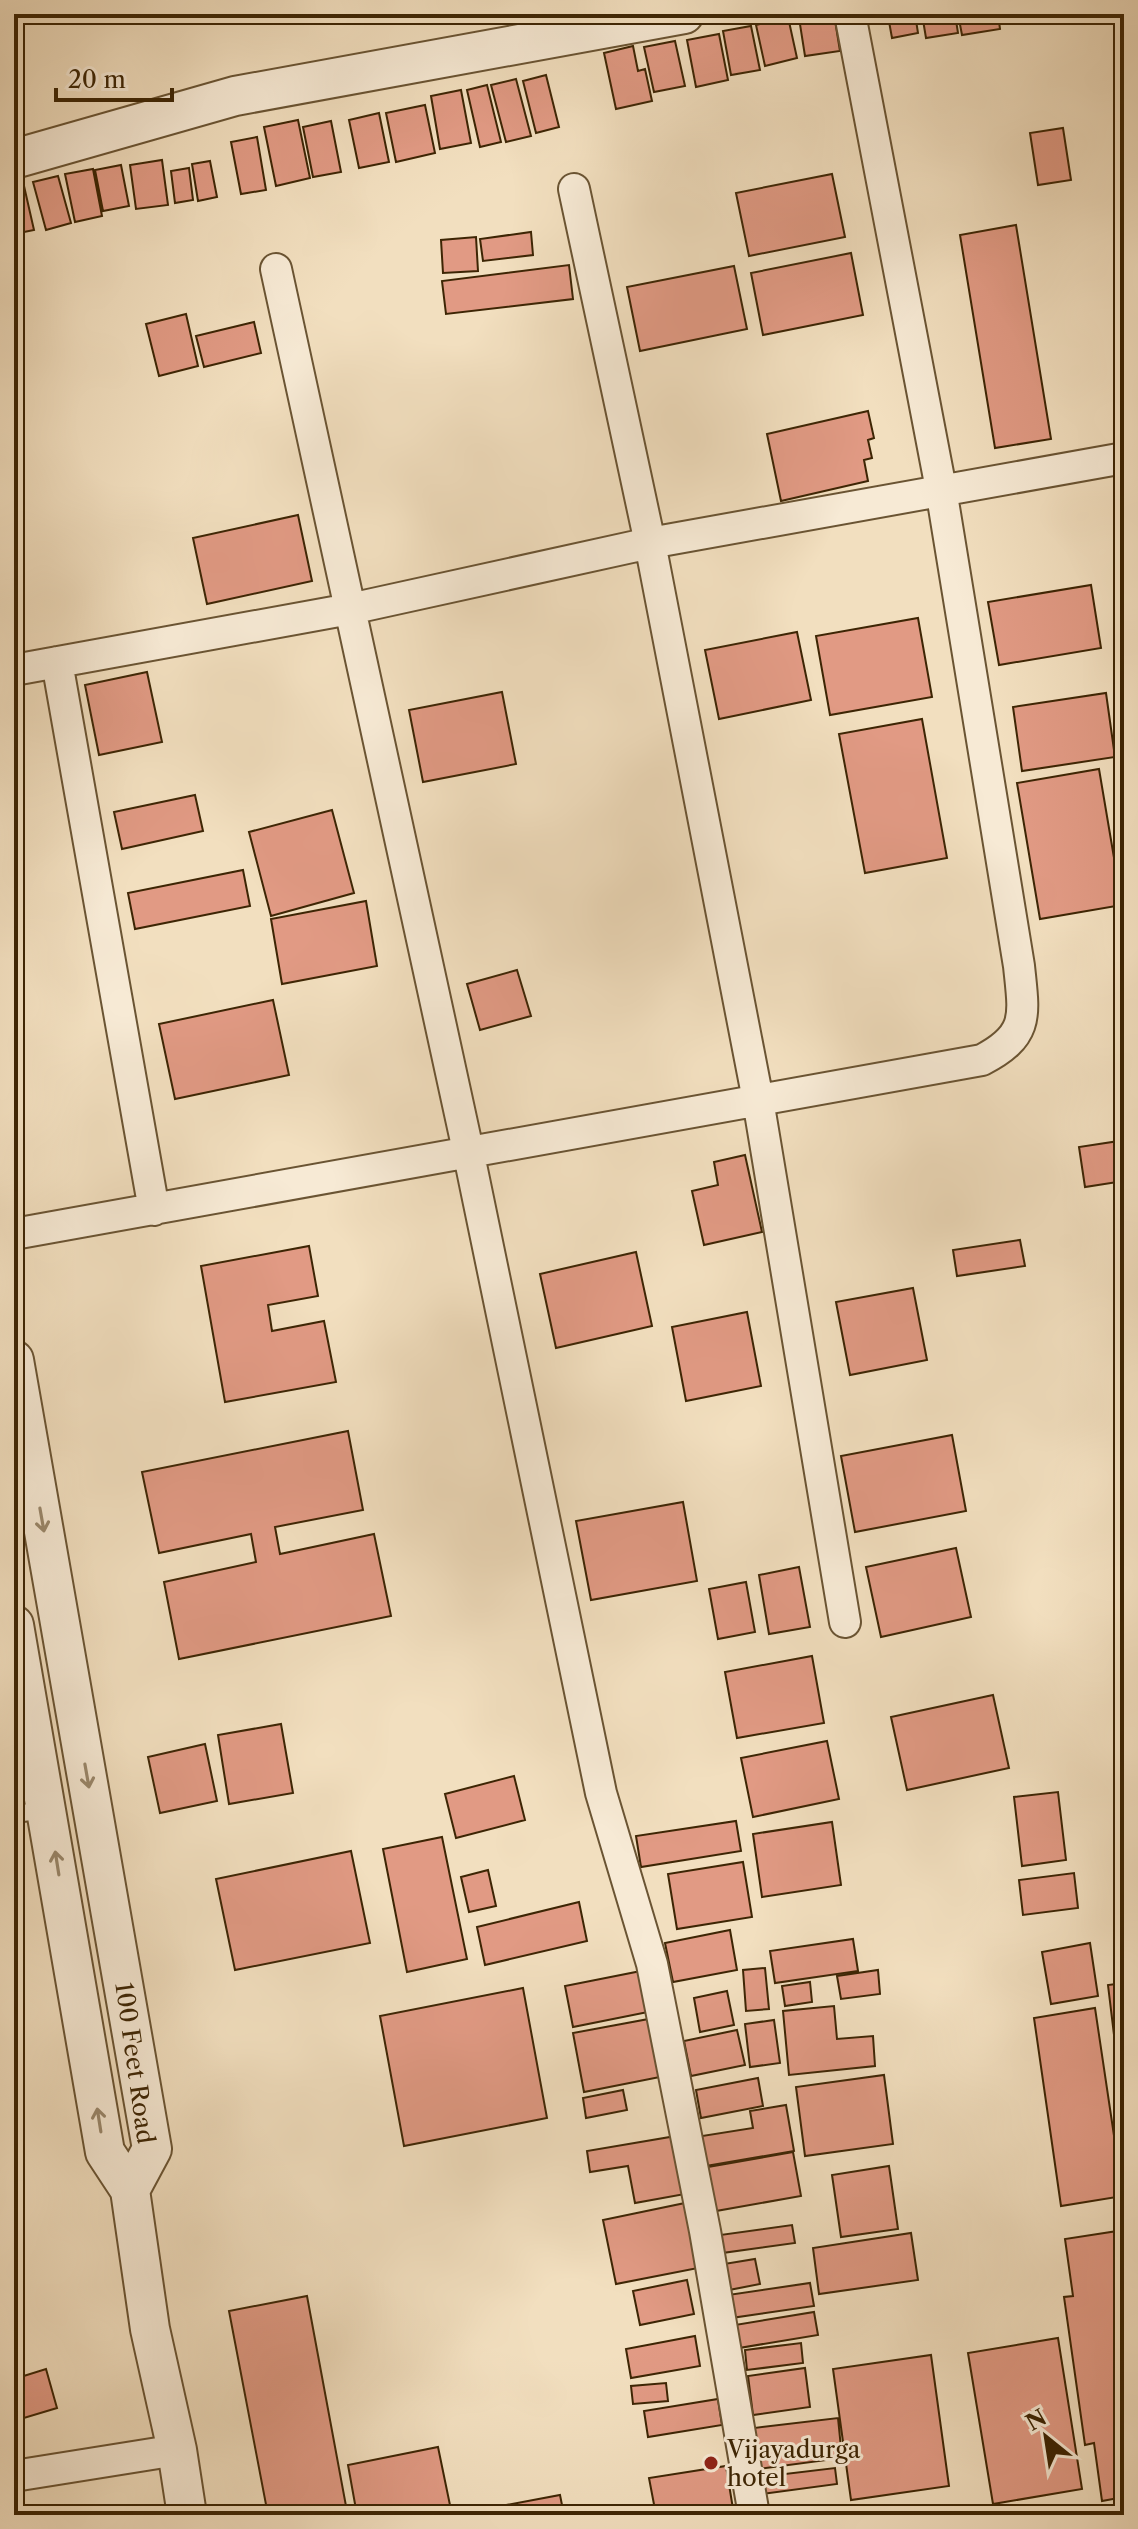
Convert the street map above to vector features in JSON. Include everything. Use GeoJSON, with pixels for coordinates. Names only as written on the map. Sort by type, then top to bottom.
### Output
{"type":"FeatureCollection","features":[{"type":"Feature","properties":{"kind":"street"},"geometry":{"type":"LineString","coordinates":[[14,159],[235,96],[684,14]]}},
{"type":"Feature","properties":{"kind":"street"},"geometry":{"type":"LineString","coordinates":[[14,1234],[469,1155],[982,1060],[1007,1047],[1019,1030],[1023,1011],[1019,966],[941,489],[850,14]]}},
{"type":"Feature","properties":{"kind":"street"},"geometry":{"type":"LineString","coordinates":[[574,189],[650,543],[758,1100],[845,1622]]}},
{"type":"Feature","properties":{"kind":"street"},"geometry":{"type":"LineString","coordinates":[[276,269],[469,1155],[601,1793],[652,1964],[705,2231],[754,2515]]}},
{"type":"Feature","properties":{"kind":"street"},"geometry":{"type":"LineString","coordinates":[[14,670],[350,609],[650,543],[1124,458]]}},
{"type":"Feature","properties":{"kind":"street"},"geometry":{"type":"LineString","coordinates":[[57,662],[154,1210]]}},
{"type":"Feature","properties":{"kind":"street","name":"100 Feet Road"},"geometry":{"type":"LineString","coordinates":[[14,1360],[152,2149],[130,2190],[105,2152],[31,1812],[14,1625]]}},
{"type":"Feature","properties":{"kind":"street"},"geometry":{"type":"LineString","coordinates":[[130,2190],[150,2329],[177,2450],[187,2515]]}},
{"type":"Feature","properties":{"kind":"street"},"geometry":{"type":"LineString","coordinates":[[14,2476],[177,2450]]}},
{"type":"Feature","properties":{"kind":"building"},"geometry":{"type":"Polygon","coordinates":[[[834,14],[840,51],[805,56],[799,18],[834,14]]]}},
{"type":"Feature","properties":{"kind":"building"},"geometry":{"type":"Polygon","coordinates":[[[915,14],[918,33],[892,38],[888,16],[915,14]]]}},
{"type":"Feature","properties":{"kind":"building"},"geometry":{"type":"Polygon","coordinates":[[[922,14],[955,14],[958,33],[926,38],[922,14]]]}},
{"type":"Feature","properties":{"kind":"building"},"geometry":{"type":"Polygon","coordinates":[[[958,14],[998,14],[1000,29],[962,35],[958,14]]]}},
{"type":"Feature","properties":{"kind":"building"},"geometry":{"type":"Polygon","coordinates":[[[1006,14],[1049,14],[1049,16],[1007,22],[1006,14]]]}},
{"type":"Feature","properties":{"kind":"building"},"geometry":{"type":"Polygon","coordinates":[[[788,17],[797,58],[765,66],[756,25],[788,17]]]}},
{"type":"Feature","properties":{"kind":"building"},"geometry":{"type":"Polygon","coordinates":[[[751,26],[760,70],[731,75],[723,31],[751,26]]]}},
{"type":"Feature","properties":{"kind":"building"},"geometry":{"type":"Polygon","coordinates":[[[719,34],[728,80],[696,87],[687,40],[719,34]]]}},
{"type":"Feature","properties":{"kind":"building"},"geometry":{"type":"Polygon","coordinates":[[[675,41],[685,86],[654,92],[644,47],[675,41]]]}},
{"type":"Feature","properties":{"kind":"building"},"geometry":{"type":"Polygon","coordinates":[[[633,46],[638,71],[645,69],[652,101],[616,109],[604,53],[633,46]]]}},
{"type":"Feature","properties":{"kind":"building"},"geometry":{"type":"Polygon","coordinates":[[[546,75],[559,127],[536,133],[523,81],[546,75]]]}},
{"type":"Feature","properties":{"kind":"building"},"geometry":{"type":"Polygon","coordinates":[[[516,79],[531,136],[506,142],[491,85],[516,79]]]}},
{"type":"Feature","properties":{"kind":"building"},"geometry":{"type":"Polygon","coordinates":[[[487,85],[501,142],[480,147],[467,90],[487,85]]]}},
{"type":"Feature","properties":{"kind":"building"},"geometry":{"type":"Polygon","coordinates":[[[461,90],[471,143],[440,149],[431,96],[461,90]]]}},
{"type":"Feature","properties":{"kind":"building"},"geometry":{"type":"Polygon","coordinates":[[[425,105],[435,153],[396,162],[386,113],[425,105]]]}},
{"type":"Feature","properties":{"kind":"building"},"geometry":{"type":"Polygon","coordinates":[[[379,113],[389,162],[359,168],[349,120],[379,113]]]}},
{"type":"Feature","properties":{"kind":"building"},"geometry":{"type":"Polygon","coordinates":[[[298,120],[310,178],[276,186],[264,127],[298,120]]]}},
{"type":"Feature","properties":{"kind":"building"},"geometry":{"type":"Polygon","coordinates":[[[331,121],[341,172],[313,177],[303,127],[331,121]]]}},
{"type":"Feature","properties":{"kind":"building"},"geometry":{"type":"Polygon","coordinates":[[[1063,128],[1071,180],[1038,185],[1030,133],[1063,128]]]}},
{"type":"Feature","properties":{"kind":"building"},"geometry":{"type":"Polygon","coordinates":[[[257,137],[266,190],[241,194],[231,142],[257,137]]]}},
{"type":"Feature","properties":{"kind":"building"},"geometry":{"type":"Polygon","coordinates":[[[162,160],[168,205],[136,209],[130,165],[162,160]]]}},
{"type":"Feature","properties":{"kind":"building"},"geometry":{"type":"Polygon","coordinates":[[[210,161],[217,197],[198,201],[192,164],[210,161]]]}},
{"type":"Feature","properties":{"kind":"building"},"geometry":{"type":"Polygon","coordinates":[[[121,165],[129,206],[103,211],[95,170],[121,165]]]}},
{"type":"Feature","properties":{"kind":"building"},"geometry":{"type":"Polygon","coordinates":[[[189,168],[193,200],[175,203],[171,171],[189,168]]]}},
{"type":"Feature","properties":{"kind":"building"},"geometry":{"type":"Polygon","coordinates":[[[93,169],[102,216],[75,222],[65,174],[93,169]]]}},
{"type":"Feature","properties":{"kind":"building"},"geometry":{"type":"Polygon","coordinates":[[[832,174],[845,237],[749,256],[736,193],[832,174]]]}},
{"type":"Feature","properties":{"kind":"building"},"geometry":{"type":"Polygon","coordinates":[[[58,176],[71,223],[46,230],[33,182],[58,176]]]}},
{"type":"Feature","properties":{"kind":"building"},"geometry":{"type":"Polygon","coordinates":[[[24,186],[34,230],[14,234],[14,188],[24,186]]]}},
{"type":"Feature","properties":{"kind":"building"},"geometry":{"type":"Polygon","coordinates":[[[1016,225],[1051,439],[995,448],[960,235],[1016,225]]]}},
{"type":"Feature","properties":{"kind":"building"},"geometry":{"type":"Polygon","coordinates":[[[531,232],[533,255],[483,261],[480,239],[531,232]]]}},
{"type":"Feature","properties":{"kind":"building"},"geometry":{"type":"Polygon","coordinates":[[[476,237],[478,271],[443,273],[441,240],[476,237]]]}},
{"type":"Feature","properties":{"kind":"building"},"geometry":{"type":"Polygon","coordinates":[[[851,253],[863,315],[763,335],[751,273],[851,253]]]}},
{"type":"Feature","properties":{"kind":"building"},"geometry":{"type":"Polygon","coordinates":[[[569,265],[573,299],[446,314],[442,281],[569,265]]]}},
{"type":"Feature","properties":{"kind":"building"},"geometry":{"type":"Polygon","coordinates":[[[734,266],[747,329],[640,351],[627,287],[734,266]]]}},
{"type":"Feature","properties":{"kind":"building"},"geometry":{"type":"Polygon","coordinates":[[[186,314],[198,366],[159,376],[146,324],[186,314]]]}},
{"type":"Feature","properties":{"kind":"building"},"geometry":{"type":"Polygon","coordinates":[[[254,322],[261,353],[204,367],[196,336],[254,322]]]}},
{"type":"Feature","properties":{"kind":"building"},"geometry":{"type":"Polygon","coordinates":[[[868,411],[874,438],[868,440],[872,458],[864,460],[868,481],[781,501],[767,434],[868,411]]]}},
{"type":"Feature","properties":{"kind":"building"},"geometry":{"type":"Polygon","coordinates":[[[298,515],[312,581],[207,604],[193,538],[298,515]]]}},
{"type":"Feature","properties":{"kind":"building"},"geometry":{"type":"Polygon","coordinates":[[[1091,585],[1101,648],[999,665],[988,602],[1091,585]]]}},
{"type":"Feature","properties":{"kind":"building"},"geometry":{"type":"Polygon","coordinates":[[[918,618],[932,697],[830,715],[816,636],[918,618]]]}},
{"type":"Feature","properties":{"kind":"building"},"geometry":{"type":"Polygon","coordinates":[[[797,632],[811,700],[719,719],[705,650],[797,632]]]}},
{"type":"Feature","properties":{"kind":"building"},"geometry":{"type":"Polygon","coordinates":[[[147,672],[162,742],[99,755],[85,685],[147,672]]]}},
{"type":"Feature","properties":{"kind":"building"},"geometry":{"type":"Polygon","coordinates":[[[502,692],[516,764],[423,782],[409,710],[502,692]]]}},
{"type":"Feature","properties":{"kind":"building"},"geometry":{"type":"Polygon","coordinates":[[[1106,693],[1115,757],[1022,771],[1013,707],[1106,693]]]}},
{"type":"Feature","properties":{"kind":"building"},"geometry":{"type":"Polygon","coordinates":[[[922,719],[947,858],[865,873],[839,734],[922,719]]]}},
{"type":"Feature","properties":{"kind":"building"},"geometry":{"type":"Polygon","coordinates":[[[1099,769],[1122,905],[1040,919],[1017,783],[1099,769]]]}},
{"type":"Feature","properties":{"kind":"building"},"geometry":{"type":"Polygon","coordinates":[[[195,795],[203,831],[122,849],[114,812],[195,795]]]}},
{"type":"Feature","properties":{"kind":"building"},"geometry":{"type":"Polygon","coordinates":[[[332,810],[354,893],[271,916],[249,832],[332,810]]]}},
{"type":"Feature","properties":{"kind":"building"},"geometry":{"type":"Polygon","coordinates":[[[243,870],[250,906],[135,929],[128,893],[243,870]]]}},
{"type":"Feature","properties":{"kind":"building"},"geometry":{"type":"Polygon","coordinates":[[[366,901],[377,966],[282,984],[271,919],[366,901]]]}},
{"type":"Feature","properties":{"kind":"building"},"geometry":{"type":"Polygon","coordinates":[[[517,970],[531,1016],[480,1030],[467,984],[517,970]]]}},
{"type":"Feature","properties":{"kind":"building"},"geometry":{"type":"Polygon","coordinates":[[[273,1000],[289,1075],[175,1099],[159,1024],[273,1000]]]}},
{"type":"Feature","properties":{"kind":"building"},"geometry":{"type":"Polygon","coordinates":[[[1119,1141],[1124,1181],[1085,1187],[1079,1147],[1119,1141]]]}},
{"type":"Feature","properties":{"kind":"building"},"geometry":{"type":"Polygon","coordinates":[[[745,1155],[762,1232],[704,1245],[692,1191],[718,1185],[714,1162],[745,1155]]]}},
{"type":"Feature","properties":{"kind":"building"},"geometry":{"type":"Polygon","coordinates":[[[1020,1240],[1025,1266],[957,1276],[953,1250],[1020,1240]]]}},
{"type":"Feature","properties":{"kind":"building"},"geometry":{"type":"Polygon","coordinates":[[[309,1246],[318,1296],[268,1305],[272,1331],[324,1321],[336,1382],[225,1402],[201,1266],[309,1246]]]}},
{"type":"Feature","properties":{"kind":"building"},"geometry":{"type":"Polygon","coordinates":[[[636,1252],[652,1326],[556,1348],[540,1274],[636,1252]]]}},
{"type":"Feature","properties":{"kind":"building"},"geometry":{"type":"Polygon","coordinates":[[[913,1288],[927,1360],[850,1375],[836,1302],[913,1288]]]}},
{"type":"Feature","properties":{"kind":"building"},"geometry":{"type":"Polygon","coordinates":[[[747,1312],[761,1386],[686,1401],[672,1327],[747,1312]]]}},
{"type":"Feature","properties":{"kind":"building"},"geometry":{"type":"Polygon","coordinates":[[[348,1431],[363,1510],[275,1527],[280,1554],[374,1534],[391,1616],[179,1659],[164,1582],[256,1562],[251,1534],[159,1553],[142,1472],[348,1431]]]}},
{"type":"Feature","properties":{"kind":"building"},"geometry":{"type":"Polygon","coordinates":[[[952,1435],[966,1511],[855,1532],[841,1456],[952,1435]]]}},
{"type":"Feature","properties":{"kind":"building"},"geometry":{"type":"Polygon","coordinates":[[[683,1502],[697,1581],[591,1600],[576,1521],[683,1502]]]}},
{"type":"Feature","properties":{"kind":"building"},"geometry":{"type":"Polygon","coordinates":[[[956,1548],[971,1617],[881,1637],[866,1567],[956,1548]]]}},
{"type":"Feature","properties":{"kind":"building"},"geometry":{"type":"Polygon","coordinates":[[[799,1567],[810,1627],[769,1634],[759,1575],[799,1567]]]}},
{"type":"Feature","properties":{"kind":"building"},"geometry":{"type":"Polygon","coordinates":[[[746,1582],[755,1632],[718,1639],[709,1589],[746,1582]]]}},
{"type":"Feature","properties":{"kind":"building"},"geometry":{"type":"Polygon","coordinates":[[[812,1656],[824,1723],[737,1738],[725,1672],[812,1656]]]}},
{"type":"Feature","properties":{"kind":"building"},"geometry":{"type":"Polygon","coordinates":[[[993,1695],[1009,1768],[907,1790],[891,1717],[993,1695]]]}},
{"type":"Feature","properties":{"kind":"building"},"geometry":{"type":"Polygon","coordinates":[[[281,1724],[293,1793],[229,1804],[218,1735],[281,1724]]]}},
{"type":"Feature","properties":{"kind":"building"},"geometry":{"type":"Polygon","coordinates":[[[827,1741],[839,1799],[753,1817],[741,1758],[827,1741]]]}},
{"type":"Feature","properties":{"kind":"building"},"geometry":{"type":"Polygon","coordinates":[[[205,1744],[217,1801],[160,1813],[148,1757],[205,1744]]]}},
{"type":"Feature","properties":{"kind":"building"},"geometry":{"type":"Polygon","coordinates":[[[514,1776],[525,1820],[456,1838],[445,1794],[514,1776]]]}},
{"type":"Feature","properties":{"kind":"building"},"geometry":{"type":"Polygon","coordinates":[[[1058,1792],[1066,1860],[1022,1866],[1014,1797],[1058,1792]]]}},
{"type":"Feature","properties":{"kind":"building"},"geometry":{"type":"Polygon","coordinates":[[[736,1821],[741,1851],[641,1867],[636,1836],[736,1821]]]}},
{"type":"Feature","properties":{"kind":"building"},"geometry":{"type":"Polygon","coordinates":[[[832,1822],[841,1885],[762,1897],[753,1834],[832,1822]]]}},
{"type":"Feature","properties":{"kind":"building"},"geometry":{"type":"Polygon","coordinates":[[[442,1837],[467,1959],[407,1972],[383,1849],[442,1837]]]}},
{"type":"Feature","properties":{"kind":"building"},"geometry":{"type":"Polygon","coordinates":[[[351,1851],[370,1943],[235,1970],[216,1879],[351,1851]]]}},
{"type":"Feature","properties":{"kind":"building"},"geometry":{"type":"Polygon","coordinates":[[[743,1862],[752,1917],[677,1929],[668,1874],[743,1862]]]}},
{"type":"Feature","properties":{"kind":"building"},"geometry":{"type":"Polygon","coordinates":[[[488,1870],[496,1906],[469,1912],[461,1877],[488,1870]]]}},
{"type":"Feature","properties":{"kind":"building"},"geometry":{"type":"Polygon","coordinates":[[[1074,1873],[1078,1908],[1023,1915],[1019,1880],[1074,1873]]]}},
{"type":"Feature","properties":{"kind":"building"},"geometry":{"type":"Polygon","coordinates":[[[579,1902],[587,1941],[485,1965],[477,1927],[579,1902]]]}},
{"type":"Feature","properties":{"kind":"building"},"geometry":{"type":"Polygon","coordinates":[[[730,1930],[737,1970],[673,1982],[665,1943],[730,1930]]]}},
{"type":"Feature","properties":{"kind":"building"},"geometry":{"type":"Polygon","coordinates":[[[853,1939],[858,1971],[775,1983],[770,1951],[853,1939]]]}},
{"type":"Feature","properties":{"kind":"building"},"geometry":{"type":"Polygon","coordinates":[[[1090,1943],[1098,1996],[1051,2004],[1042,1952],[1090,1943]]]}},
{"type":"Feature","properties":{"kind":"building"},"geometry":{"type":"Polygon","coordinates":[[[765,1968],[769,2009],[746,2011],[743,1970],[765,1968]]]}},
{"type":"Feature","properties":{"kind":"building"},"geometry":{"type":"Polygon","coordinates":[[[646,1970],[653,2011],[573,2027],[565,1986],[646,1970]]]}},
{"type":"Feature","properties":{"kind":"building"},"geometry":{"type":"Polygon","coordinates":[[[878,1970],[880,1994],[841,1999],[837,1976],[878,1970]]]}},
{"type":"Feature","properties":{"kind":"building"},"geometry":{"type":"Polygon","coordinates":[[[810,1982],[812,2002],[785,2006],[782,1986],[810,1982]]]}},
{"type":"Feature","properties":{"kind":"building"},"geometry":{"type":"Polygon","coordinates":[[[1124,1983],[1124,2118],[1108,1985],[1124,1983]]]}},
{"type":"Feature","properties":{"kind":"building"},"geometry":{"type":"Polygon","coordinates":[[[523,1988],[547,2118],[404,2146],[380,2016],[523,1988]]]}},
{"type":"Feature","properties":{"kind":"building"},"geometry":{"type":"Polygon","coordinates":[[[727,1991],[734,2025],[700,2032],[694,1998],[727,1991]]]}},
{"type":"Feature","properties":{"kind":"building"},"geometry":{"type":"Polygon","coordinates":[[[834,2006],[837,2039],[873,2036],[875,2066],[789,2075],[783,2011],[834,2006]]]}},
{"type":"Feature","properties":{"kind":"building"},"geometry":{"type":"Polygon","coordinates":[[[1095,2008],[1123,2196],[1061,2206],[1034,2018],[1095,2008]]]}},
{"type":"Feature","properties":{"kind":"building"},"geometry":{"type":"Polygon","coordinates":[[[654,2018],[665,2076],[584,2092],[573,2033],[654,2018]]]}},
{"type":"Feature","properties":{"kind":"building"},"geometry":{"type":"Polygon","coordinates":[[[774,2020],[780,2063],[750,2067],[745,2024],[774,2020]]]}},
{"type":"Feature","properties":{"kind":"building"},"geometry":{"type":"Polygon","coordinates":[[[737,2030],[745,2065],[691,2076],[684,2041],[737,2030]]]}},
{"type":"Feature","properties":{"kind":"building"},"geometry":{"type":"Polygon","coordinates":[[[884,2075],[893,2144],[805,2156],[796,2087],[884,2075]]]}},
{"type":"Feature","properties":{"kind":"building"},"geometry":{"type":"Polygon","coordinates":[[[758,2078],[763,2106],[701,2118],[696,2090],[758,2078]]]}},
{"type":"Feature","properties":{"kind":"building"},"geometry":{"type":"Polygon","coordinates":[[[623,2090],[627,2110],[586,2118],[583,2098],[623,2090]]]}},
{"type":"Feature","properties":{"kind":"building"},"geometry":{"type":"Polygon","coordinates":[[[786,2105],[794,2151],[706,2166],[702,2136],[753,2128],[750,2111],[786,2105]]]}},
{"type":"Feature","properties":{"kind":"building"},"geometry":{"type":"Polygon","coordinates":[[[676,2136],[685,2194],[635,2203],[628,2166],[590,2172],[587,2151],[676,2136]]]}},
{"type":"Feature","properties":{"kind":"building"},"geometry":{"type":"Polygon","coordinates":[[[793,2152],[801,2196],[716,2211],[708,2167],[793,2152]]]}},
{"type":"Feature","properties":{"kind":"building"},"geometry":{"type":"Polygon","coordinates":[[[889,2166],[898,2229],[841,2237],[832,2175],[889,2166]]]}},
{"type":"Feature","properties":{"kind":"building"},"geometry":{"type":"Polygon","coordinates":[[[685,2203],[698,2268],[616,2284],[603,2220],[685,2203]]]}},
{"type":"Feature","properties":{"kind":"building"},"geometry":{"type":"Polygon","coordinates":[[[792,2225],[795,2243],[722,2253],[720,2235],[792,2225]]]}},
{"type":"Feature","properties":{"kind":"building"},"geometry":{"type":"Polygon","coordinates":[[[1124,2230],[1124,2497],[1102,2501],[1094,2443],[1085,2445],[1064,2297],[1073,2296],[1065,2239],[1124,2230]]]}},
{"type":"Feature","properties":{"kind":"building"},"geometry":{"type":"Polygon","coordinates":[[[911,2233],[918,2280],[819,2294],[813,2248],[911,2233]]]}},
{"type":"Feature","properties":{"kind":"building"},"geometry":{"type":"Polygon","coordinates":[[[755,2259],[760,2284],[729,2290],[724,2264],[755,2259]]]}},
{"type":"Feature","properties":{"kind":"building"},"geometry":{"type":"Polygon","coordinates":[[[687,2280],[694,2314],[640,2325],[633,2291],[687,2280]]]}},
{"type":"Feature","properties":{"kind":"building"},"geometry":{"type":"Polygon","coordinates":[[[810,2283],[814,2306],[731,2318],[728,2295],[810,2283]]]}},
{"type":"Feature","properties":{"kind":"building"},"geometry":{"type":"Polygon","coordinates":[[[307,2296],[346,2506],[297,2515],[268,2515],[229,2311],[307,2296]]]}},
{"type":"Feature","properties":{"kind":"building"},"geometry":{"type":"Polygon","coordinates":[[[814,2312],[818,2335],[739,2348],[735,2325],[814,2312]]]}},
{"type":"Feature","properties":{"kind":"building"},"geometry":{"type":"Polygon","coordinates":[[[695,2336],[700,2366],[631,2378],[626,2349],[695,2336]]]}},
{"type":"Feature","properties":{"kind":"building"},"geometry":{"type":"Polygon","coordinates":[[[1058,2338],[1082,2489],[993,2504],[968,2353],[1058,2338]]]}},
{"type":"Feature","properties":{"kind":"building"},"geometry":{"type":"Polygon","coordinates":[[[801,2343],[803,2363],[747,2370],[745,2350],[801,2343]]]}},
{"type":"Feature","properties":{"kind":"building"},"geometry":{"type":"Polygon","coordinates":[[[931,2355],[949,2486],[851,2500],[833,2369],[931,2355]]]}},
{"type":"Feature","properties":{"kind":"building"},"geometry":{"type":"Polygon","coordinates":[[[805,2368],[810,2407],[753,2415],[748,2376],[805,2368]]]}},
{"type":"Feature","properties":{"kind":"building"},"geometry":{"type":"Polygon","coordinates":[[[46,2369],[57,2408],[14,2421],[14,2379],[46,2369]]]}},
{"type":"Feature","properties":{"kind":"building"},"geometry":{"type":"Polygon","coordinates":[[[666,2383],[668,2401],[633,2404],[631,2386],[666,2383]]]}},
{"type":"Feature","properties":{"kind":"building"},"geometry":{"type":"Polygon","coordinates":[[[718,2399],[722,2425],[648,2437],[644,2411],[718,2399]]]}},
{"type":"Feature","properties":{"kind":"building"},"geometry":{"type":"Polygon","coordinates":[[[838,2418],[842,2458],[759,2469],[754,2428],[838,2418]]]}},
{"type":"Feature","properties":{"kind":"building"},"geometry":{"type":"Polygon","coordinates":[[[438,2447],[451,2510],[426,2515],[357,2515],[348,2465],[438,2447]]]}},
{"type":"Feature","properties":{"kind":"building"},"geometry":{"type":"Polygon","coordinates":[[[726,2466],[734,2515],[656,2515],[649,2478],[726,2466]]]}},
{"type":"Feature","properties":{"kind":"building"},"geometry":{"type":"Polygon","coordinates":[[[835,2468],[837,2484],[762,2494],[760,2477],[835,2468]]]}},
{"type":"Feature","properties":{"kind":"building"},"geometry":{"type":"Polygon","coordinates":[[[560,2495],[564,2515],[469,2515],[469,2512],[560,2495]]]}},
{"type":"Feature","properties":{"kind":"place","name":"Vijayadurga hotel"},"geometry":{"type":"Point","coordinates":[711,2463]}}]}
